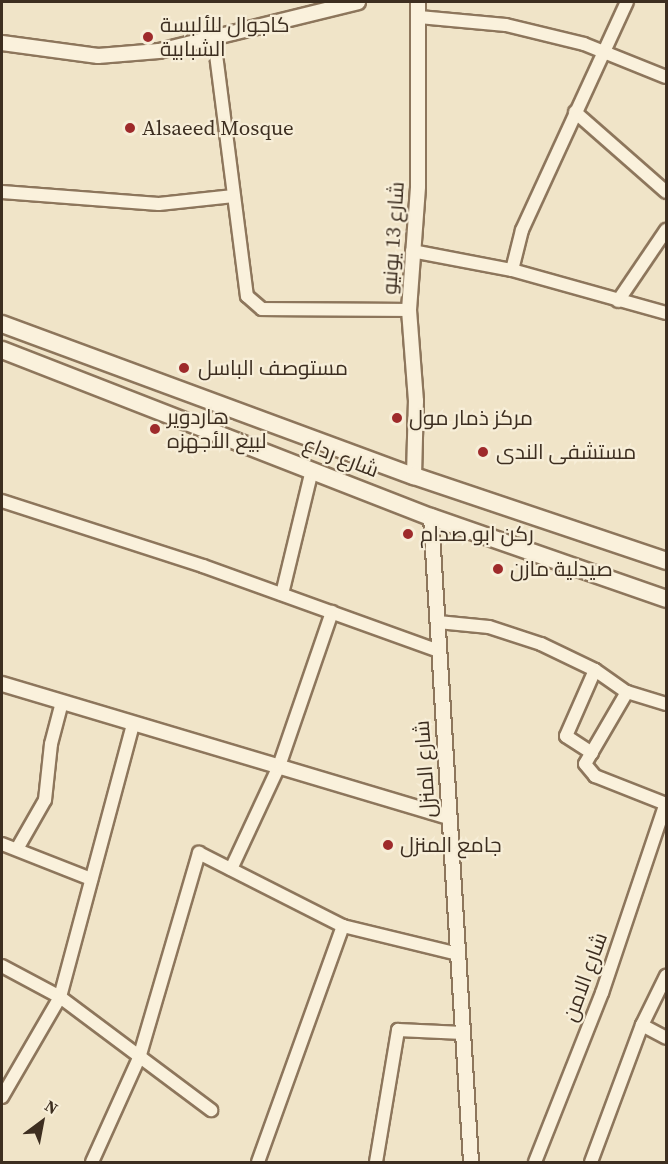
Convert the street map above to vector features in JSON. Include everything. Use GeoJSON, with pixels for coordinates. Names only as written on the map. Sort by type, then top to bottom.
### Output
{"type":"FeatureCollection","features":[{"type":"Feature","properties":{"kind":"main road","name":"شارع رداع"},"geometry":{"type":"LineString","coordinates":[[2,324],[414,476],[666,561]]}},
{"type":"Feature","properties":{"kind":"main road","name":"شارع رداع"},"geometry":{"type":"LineString","coordinates":[[2,352],[431,517],[666,599]]}},
{"type":"Feature","properties":{"kind":"street"},"geometry":{"type":"LineString","coordinates":[[2,43],[98,56],[159,51],[214,39],[307,12],[358,2]]}},
{"type":"Feature","properties":{"kind":"street","name":"شارع 13 يونيو"},"geometry":{"type":"LineString","coordinates":[[414,476],[416,401],[409,310],[418,186],[418,2]]}},
{"type":"Feature","properties":{"kind":"street"},"geometry":{"type":"LineString","coordinates":[[512,270],[522,230],[623,3]]}},
{"type":"Feature","properties":{"kind":"street"},"geometry":{"type":"LineString","coordinates":[[419,16],[506,25],[603,52],[666,77]]}},
{"type":"Feature","properties":{"kind":"street"},"geometry":{"type":"LineString","coordinates":[[214,39],[247,296],[262,309],[409,310]]}},
{"type":"Feature","properties":{"kind":"street"},"geometry":{"type":"LineString","coordinates":[[575,112],[666,192]]}},
{"type":"Feature","properties":{"kind":"street"},"geometry":{"type":"LineString","coordinates":[[2,192],[159,204],[234,196]]}},
{"type":"Feature","properties":{"kind":"street"},"geometry":{"type":"LineString","coordinates":[[618,301],[666,230]]}},
{"type":"Feature","properties":{"kind":"street"},"geometry":{"type":"LineString","coordinates":[[412,251],[512,270],[666,313]]}},
{"type":"Feature","properties":{"kind":"street"},"geometry":{"type":"LineString","coordinates":[[282,594],[312,470]]}},
{"type":"Feature","properties":{"kind":"street"},"geometry":{"type":"LineString","coordinates":[[2,501],[282,594],[439,651]]}},
{"type":"Feature","properties":{"kind":"street","name":"شارع المنزل"},"geometry":{"type":"LineString","coordinates":[[431,517],[471,1162]]}},
{"type":"Feature","properties":{"kind":"street"},"geometry":{"type":"LineString","coordinates":[[231,869],[279,766],[332,612]]}},
{"type":"Feature","properties":{"kind":"street"},"geometry":{"type":"LineString","coordinates":[[438,622],[489,627],[541,644],[595,670],[627,692],[666,704]]}},
{"type":"Feature","properties":{"kind":"street"},"geometry":{"type":"LineString","coordinates":[[592,753],[567,736],[595,670]]}},
{"type":"Feature","properties":{"kind":"street"},"geometry":{"type":"LineString","coordinates":[[2,684],[449,817]]}},
{"type":"Feature","properties":{"kind":"street"},"geometry":{"type":"LineString","coordinates":[[627,692],[585,764],[595,776],[666,804]]}},
{"type":"Feature","properties":{"kind":"street"},"geometry":{"type":"LineString","coordinates":[[17,849],[45,800],[51,744],[62,702]]}},
{"type":"Feature","properties":{"kind":"street"},"geometry":{"type":"LineString","coordinates":[[2,1097],[60,997],[134,724]]}},
{"type":"Feature","properties":{"kind":"street","name":"شارع الامن"},"geometry":{"type":"LineString","coordinates":[[535,1162],[602,993],[666,804]]}},
{"type":"Feature","properties":{"kind":"street"},"geometry":{"type":"LineString","coordinates":[[2,844],[91,879]]}},
{"type":"Feature","properties":{"kind":"street"},"geometry":{"type":"LineString","coordinates":[[92,1162],[139,1058],[199,853],[343,926],[458,954]]}},
{"type":"Feature","properties":{"kind":"street"},"geometry":{"type":"LineString","coordinates":[[258,1162],[343,926]]}},
{"type":"Feature","properties":{"kind":"street"},"geometry":{"type":"LineString","coordinates":[[2,966],[60,997],[211,1110]]}},
{"type":"Feature","properties":{"kind":"street"},"geometry":{"type":"LineString","coordinates":[[591,1162],[642,1025],[666,976]]}},
{"type":"Feature","properties":{"kind":"street"},"geometry":{"type":"LineString","coordinates":[[642,1025],[666,1038]]}},
{"type":"Feature","properties":{"kind":"street"},"geometry":{"type":"LineString","coordinates":[[376,1162],[398,1030],[463,1033]]}},
{"type":"Feature","properties":{"kind":"place","name":"كاجوال للألبسة الشبابية"},"geometry":{"type":"Point","coordinates":[148,37]}},
{"type":"Feature","properties":{"kind":"place","name":"Alsaeed Mosque"},"geometry":{"type":"Point","coordinates":[130,128]}},
{"type":"Feature","properties":{"kind":"place","name":"مستوصف الباسل"},"geometry":{"type":"Point","coordinates":[184,368]}},
{"type":"Feature","properties":{"kind":"place","name":"مركز ذمار مول"},"geometry":{"type":"Point","coordinates":[397,418]}},
{"type":"Feature","properties":{"kind":"place","name":"هاردوير لبيع الأجهزه"},"geometry":{"type":"Point","coordinates":[155,429]}},
{"type":"Feature","properties":{"kind":"place","name":"مستشفى الندى"},"geometry":{"type":"Point","coordinates":[483,452]}},
{"type":"Feature","properties":{"kind":"place","name":"ركن ابو صدام"},"geometry":{"type":"Point","coordinates":[408,534]}},
{"type":"Feature","properties":{"kind":"place","name":"صيدلية مازن"},"geometry":{"type":"Point","coordinates":[498,569]}},
{"type":"Feature","properties":{"kind":"place","name":"جامع المنزل"},"geometry":{"type":"Point","coordinates":[388,845]}}]}
